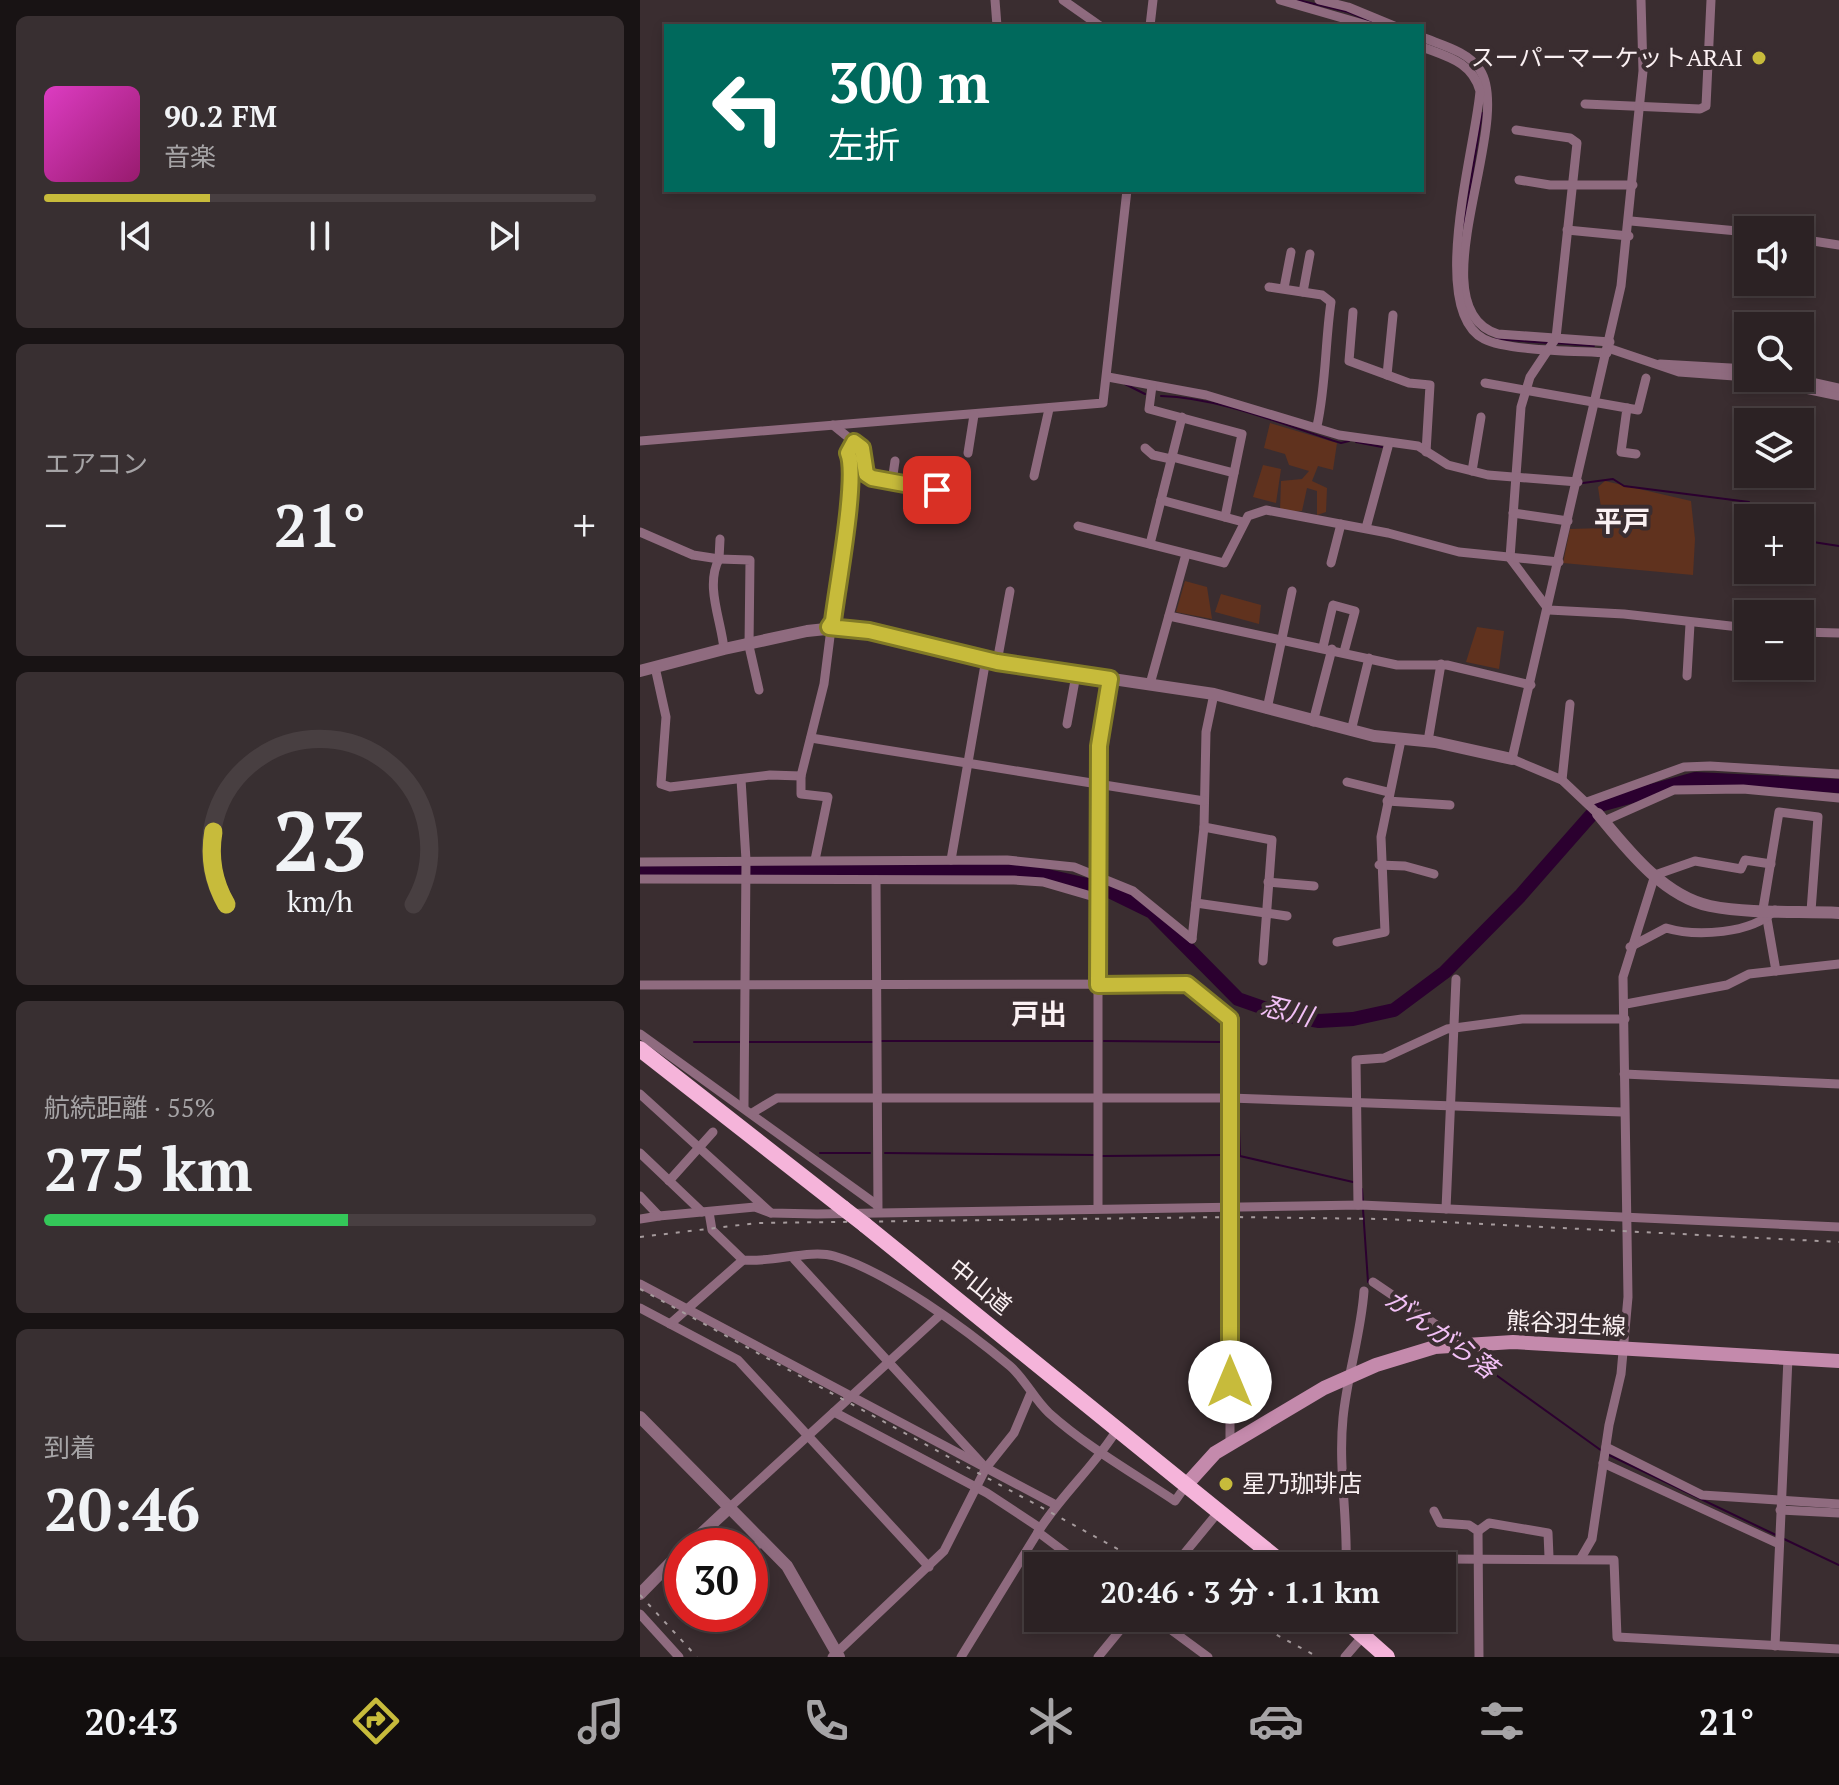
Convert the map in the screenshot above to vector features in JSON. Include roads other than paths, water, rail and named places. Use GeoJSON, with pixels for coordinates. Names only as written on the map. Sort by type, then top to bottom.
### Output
{"type":"FeatureCollection","features":[{"type":"Feature","properties":{"kind":"highway","name":"中山道"},"geometry":{"type":"LineString","coordinates":[[640,1049],[865,1225],[1270,1552]]}},
{"type":"Feature","properties":{"kind":"highway"},"geometry":{"type":"LineString","coordinates":[[1359,1632],[1387,1657]]}},
{"type":"Feature","properties":{"kind":"main road","name":"熊谷羽生線"},"geometry":{"type":"LineString","coordinates":[[1187,1484],[1209,1459],[1230,1443],[1351,1375],[1404,1356],[1457,1344],[1513,1342],[1839,1361]]}},
{"type":"Feature","properties":{"kind":"street"},"geometry":{"type":"LineString","coordinates":[[995,0],[997,24]]}},
{"type":"Feature","properties":{"kind":"street"},"geometry":{"type":"LineString","coordinates":[[1063,0],[1097,24]]}},
{"type":"Feature","properties":{"kind":"street"},"geometry":{"type":"LineString","coordinates":[[1150,24],[1153,0]]}},
{"type":"Feature","properties":{"kind":"street"},"geometry":{"type":"LineString","coordinates":[[1280,0],[1363,24]]}},
{"type":"Feature","properties":{"kind":"street"},"geometry":{"type":"LineString","coordinates":[[1319,0],[1348,7],[1389,24]]}},
{"type":"Feature","properties":{"kind":"street"},"geometry":{"type":"LineString","coordinates":[[1512,759],[1608,348],[1629,236],[1643,71],[1641,0]]}},
{"type":"Feature","properties":{"kind":"street"},"geometry":{"type":"LineString","coordinates":[[1585,104],[1700,109],[1706,106],[1711,0]]}},
{"type":"Feature","properties":{"kind":"street"},"geometry":{"type":"LineString","coordinates":[[1424,38],[1475,63],[1488,88],[1466,245],[1468,310],[1487,331],[1556,338],[1608,348],[1679,372],[1734,377]]}},
{"type":"Feature","properties":{"kind":"street"},"geometry":{"type":"LineString","coordinates":[[1424,48],[1464,64],[1477,80],[1480,91],[1457,245],[1457,300],[1463,318],[1474,332],[1495,343],[1549,349],[1608,348]]}},
{"type":"Feature","properties":{"kind":"street"},"geometry":{"type":"LineString","coordinates":[[1516,130],[1570,138],[1577,143],[1556,338],[1530,377],[1526,391],[1515,479],[1510,558],[1549,610]]}},
{"type":"Feature","properties":{"kind":"street"},"geometry":{"type":"LineString","coordinates":[[1519,180],[1573,186],[1633,185]]}},
{"type":"Feature","properties":{"kind":"street"},"geometry":{"type":"LineString","coordinates":[[640,441],[1103,403],[1127,192]]}},
{"type":"Feature","properties":{"kind":"street"},"geometry":{"type":"LineString","coordinates":[[1631,221],[1734,231]]}},
{"type":"Feature","properties":{"kind":"street"},"geometry":{"type":"LineString","coordinates":[[1567,230],[1629,236]]}},
{"type":"Feature","properties":{"kind":"street"},"geometry":{"type":"LineString","coordinates":[[1814,241],[1839,245]]}},
{"type":"Feature","properties":{"kind":"street"},"geometry":{"type":"LineString","coordinates":[[1284,288],[1291,252]]}},
{"type":"Feature","properties":{"kind":"street"},"geometry":{"type":"LineString","coordinates":[[1303,292],[1310,254]]}},
{"type":"Feature","properties":{"kind":"street"},"geometry":{"type":"LineString","coordinates":[[1269,287],[1322,295],[1331,302],[1317,426]]}},
{"type":"Feature","properties":{"kind":"street"},"geometry":{"type":"LineString","coordinates":[[1353,312],[1349,361],[1409,383],[1430,385],[1426,452]]}},
{"type":"Feature","properties":{"kind":"street"},"geometry":{"type":"LineString","coordinates":[[1387,375],[1393,315]]}},
{"type":"Feature","properties":{"kind":"street"},"geometry":{"type":"LineString","coordinates":[[1656,364],[1679,362],[1734,368]]}},
{"type":"Feature","properties":{"kind":"street"},"geometry":{"type":"LineString","coordinates":[[1108,377],[1206,395],[1339,435],[1418,446],[1448,465],[1472,471],[1515,479],[1578,482]]}},
{"type":"Feature","properties":{"kind":"street"},"geometry":{"type":"LineString","coordinates":[[1485,383],[1638,410],[1646,378]]}},
{"type":"Feature","properties":{"kind":"street"},"geometry":{"type":"LineString","coordinates":[[1814,383],[1839,388]]}},
{"type":"Feature","properties":{"kind":"street"},"geometry":{"type":"LineString","coordinates":[[1152,386],[1149,409],[1242,434],[1225,517]]}},
{"type":"Feature","properties":{"kind":"street"},"geometry":{"type":"LineString","coordinates":[[1814,391],[1839,396]]}},
{"type":"Feature","properties":{"kind":"street"},"geometry":{"type":"LineString","coordinates":[[1627,408],[1621,452],[1636,454]]}},
{"type":"Feature","properties":{"kind":"street"},"geometry":{"type":"LineString","coordinates":[[1034,476],[1049,409]]}},
{"type":"Feature","properties":{"kind":"street"},"geometry":{"type":"LineString","coordinates":[[968,453],[974,415]]}},
{"type":"Feature","properties":{"kind":"street"},"geometry":{"type":"LineString","coordinates":[[1150,544],[1182,417]]}},
{"type":"Feature","properties":{"kind":"street"},"geometry":{"type":"LineString","coordinates":[[1472,471],[1481,417]]}},
{"type":"Feature","properties":{"kind":"street"},"geometry":{"type":"LineString","coordinates":[[833,425],[862,448],[866,474],[892,482],[960,494]]}},
{"type":"Feature","properties":{"kind":"street"},"geometry":{"type":"LineString","coordinates":[[815,860],[828,797],[801,794],[801,776],[824,684],[829,627],[833,621],[848,511],[852,463],[848,453],[854,442]]}},
{"type":"Feature","properties":{"kind":"street"},"geometry":{"type":"LineString","coordinates":[[1366,528],[1389,443]]}},
{"type":"Feature","properties":{"kind":"street"},"geometry":{"type":"LineString","coordinates":[[1145,448],[1153,455],[1234,473]]}},
{"type":"Feature","properties":{"kind":"street"},"geometry":{"type":"LineString","coordinates":[[892,482],[895,461]]}},
{"type":"Feature","properties":{"kind":"street"},"geometry":{"type":"LineString","coordinates":[[1161,500],[1243,522]]}},
{"type":"Feature","properties":{"kind":"street"},"geometry":{"type":"LineString","coordinates":[[1078,526],[1224,563],[1243,522],[1248,516],[1266,510],[1366,528],[1459,552],[1559,562]]}},
{"type":"Feature","properties":{"kind":"street"},"geometry":{"type":"LineString","coordinates":[[1513,513],[1568,521]]}},
{"type":"Feature","properties":{"kind":"street"},"geometry":{"type":"LineString","coordinates":[[1331,563],[1341,524]]}},
{"type":"Feature","properties":{"kind":"street"},"geometry":{"type":"LineString","coordinates":[[640,532],[693,555],[750,560],[749,646],[759,690]]}},
{"type":"Feature","properties":{"kind":"street"},"geometry":{"type":"LineString","coordinates":[[720,539],[712,589],[724,649]]}},
{"type":"Feature","properties":{"kind":"street"},"geometry":{"type":"LineString","coordinates":[[1150,684],[1186,554]]}},
{"type":"Feature","properties":{"kind":"street"},"geometry":{"type":"LineString","coordinates":[[951,860],[967,764],[1010,591]]}},
{"type":"Feature","properties":{"kind":"street"},"geometry":{"type":"LineString","coordinates":[[1267,709],[1292,591]]}},
{"type":"Feature","properties":{"kind":"street"},"geometry":{"type":"LineString","coordinates":[[1313,722],[1333,605],[1355,611],[1344,652]]}},
{"type":"Feature","properties":{"kind":"street"},"geometry":{"type":"LineString","coordinates":[[1549,610],[1624,614],[1734,627]]}},
{"type":"Feature","properties":{"kind":"street"},"geometry":{"type":"LineString","coordinates":[[1169,616],[1397,665],[1441,664],[1531,685]]}},
{"type":"Feature","properties":{"kind":"street"},"geometry":{"type":"LineString","coordinates":[[1687,676],[1690,624]]}},
{"type":"Feature","properties":{"kind":"street"},"geometry":{"type":"LineString","coordinates":[[640,671],[829,627],[869,631],[992,660],[1076,675],[1214,694],[1351,731],[1401,740],[1428,741],[1512,759],[1562,780],[1655,875],[1684,895],[1709,906],[1768,913],[1839,913]]}},
{"type":"Feature","properties":{"kind":"street"},"geometry":{"type":"LineString","coordinates":[[1814,632],[1839,633]]}},
{"type":"Feature","properties":{"kind":"street"},"geometry":{"type":"LineString","coordinates":[[1351,731],[1369,658]]}},
{"type":"Feature","properties":{"kind":"street"},"geometry":{"type":"LineString","coordinates":[[1428,741],[1441,664]]}},
{"type":"Feature","properties":{"kind":"street"},"geometry":{"type":"LineString","coordinates":[[655,667],[666,717],[661,784],[770,775],[801,776]]}},
{"type":"Feature","properties":{"kind":"street"},"geometry":{"type":"LineString","coordinates":[[1067,724],[1076,675]]}},
{"type":"Feature","properties":{"kind":"street"},"geometry":{"type":"LineString","coordinates":[[1098,1208],[1098,784],[1099,746],[1110,679]]}},
{"type":"Feature","properties":{"kind":"street"},"geometry":{"type":"LineString","coordinates":[[640,862],[951,860],[1038,863],[1098,876],[1133,891],[1192,939],[1204,827],[1206,732],[1214,694]]}},
{"type":"Feature","properties":{"kind":"street"},"geometry":{"type":"LineString","coordinates":[[1562,780],[1570,704]]}},
{"type":"Feature","properties":{"kind":"street"},"geometry":{"type":"LineString","coordinates":[[811,738],[1204,801]]}},
{"type":"Feature","properties":{"kind":"street"},"geometry":{"type":"LineString","coordinates":[[1337,942],[1385,932],[1379,865],[1388,797],[1401,740]]}},
{"type":"Feature","properties":{"kind":"street"},"geometry":{"type":"LineString","coordinates":[[1595,811],[1647,778],[1684,767],[1839,774]]}},
{"type":"Feature","properties":{"kind":"street"},"geometry":{"type":"LineString","coordinates":[[741,779],[746,862],[748,1110]]}},
{"type":"Feature","properties":{"kind":"street"},"geometry":{"type":"LineString","coordinates":[[1347,782],[1388,797],[1450,805]]}},
{"type":"Feature","properties":{"kind":"street"},"geometry":{"type":"LineString","coordinates":[[1595,811],[1674,790],[1743,789],[1839,798]]}},
{"type":"Feature","properties":{"kind":"street"},"geometry":{"type":"LineString","coordinates":[[1776,971],[1768,913],[1779,812],[1818,817],[1811,911]]}},
{"type":"Feature","properties":{"kind":"street"},"geometry":{"type":"LineString","coordinates":[[1204,827],[1272,840],[1263,961]]}},
{"type":"Feature","properties":{"kind":"street"},"geometry":{"type":"LineString","coordinates":[[1655,875],[1695,861],[1741,869],[1745,860],[1771,864]]}},
{"type":"Feature","properties":{"kind":"street"},"geometry":{"type":"LineString","coordinates":[[1379,865],[1405,866],[1434,874]]}},
{"type":"Feature","properties":{"kind":"street"},"geometry":{"type":"LineString","coordinates":[[1581,1558],[1592,1539],[1622,1350],[1629,1268],[1622,1112],[1626,1004],[1623,977],[1655,875]]}},
{"type":"Feature","properties":{"kind":"street"},"geometry":{"type":"LineString","coordinates":[[640,879],[1043,882],[1098,896]]}},
{"type":"Feature","properties":{"kind":"street"},"geometry":{"type":"LineString","coordinates":[[876,880],[878,1208]]}},
{"type":"Feature","properties":{"kind":"street"},"geometry":{"type":"LineString","coordinates":[[1268,882],[1314,886]]}},
{"type":"Feature","properties":{"kind":"street"},"geometry":{"type":"LineString","coordinates":[[1196,903],[1287,916]]}},
{"type":"Feature","properties":{"kind":"street"},"geometry":{"type":"LineString","coordinates":[[1630,947],[1666,928],[1683,933],[1714,931],[1768,913]]}},
{"type":"Feature","properties":{"kind":"street"},"geometry":{"type":"LineString","coordinates":[[1626,1004],[1727,985],[1749,974],[1839,964]]}},
{"type":"Feature","properties":{"kind":"street"},"geometry":{"type":"LineString","coordinates":[[1446,1209],[1456,979]]}},
{"type":"Feature","properties":{"kind":"street"},"geometry":{"type":"LineString","coordinates":[[640,985],[1187,984],[1230,1019],[1235,1098],[1231,1208],[1230,1443]]}},
{"type":"Feature","properties":{"kind":"street"},"geometry":{"type":"LineString","coordinates":[[1362,1205],[1358,1183],[1356,1060],[1384,1058],[1453,1028],[1522,1019],[1625,1019]]}},
{"type":"Feature","properties":{"kind":"street"},"geometry":{"type":"LineString","coordinates":[[640,1034],[878,1208]]}},
{"type":"Feature","properties":{"kind":"street"},"geometry":{"type":"LineString","coordinates":[[1624,1074],[1839,1084]]}},
{"type":"Feature","properties":{"kind":"street"},"geometry":{"type":"LineString","coordinates":[[640,1094],[771,1213]]}},
{"type":"Feature","properties":{"kind":"street"},"geometry":{"type":"LineString","coordinates":[[748,1110],[777,1098],[1098,1097],[1235,1098],[1622,1112]]}},
{"type":"Feature","properties":{"kind":"street"},"geometry":{"type":"LineString","coordinates":[[669,1181],[713,1132]]}},
{"type":"Feature","properties":{"kind":"street"},"geometry":{"type":"LineString","coordinates":[[640,1153],[705,1212],[712,1230],[743,1260]]}},
{"type":"Feature","properties":{"kind":"street"},"geometry":{"type":"LineString","coordinates":[[640,1196],[659,1216]]}},
{"type":"Feature","properties":{"kind":"street"},"geometry":{"type":"LineString","coordinates":[[640,1219],[755,1207],[771,1213],[878,1208],[1362,1205],[1839,1227]]}},
{"type":"Feature","properties":{"kind":"street"},"geometry":{"type":"LineString","coordinates":[[670,1324],[743,1260],[794,1259],[813,1253],[834,1256],[901,1288],[940,1315],[1013,1368],[1030,1395],[1051,1415],[1175,1501],[1187,1484]]}},
{"type":"Feature","properties":{"kind":"street"},"geometry":{"type":"LineString","coordinates":[[794,1259],[986,1468]]}},
{"type":"Feature","properties":{"kind":"street"},"geometry":{"type":"LineString","coordinates":[[1373,1282],[1457,1344]]}},
{"type":"Feature","properties":{"kind":"street"},"geometry":{"type":"LineString","coordinates":[[640,1284],[1056,1505]]}},
{"type":"Feature","properties":{"kind":"street"},"geometry":{"type":"LineString","coordinates":[[1346,1552],[1346,1499],[1341,1469],[1343,1418],[1364,1291]]}},
{"type":"Feature","properties":{"kind":"street"},"geometry":{"type":"LineString","coordinates":[[640,1308],[738,1360],[929,1567]]}},
{"type":"Feature","properties":{"kind":"street"},"geometry":{"type":"LineString","coordinates":[[707,1528],[940,1315]]}},
{"type":"Feature","properties":{"kind":"street"},"geometry":{"type":"LineString","coordinates":[[1775,1646],[1788,1358]]}},
{"type":"Feature","properties":{"kind":"street"},"geometry":{"type":"LineString","coordinates":[[768,1547],[787,1566],[836,1656],[944,1551],[986,1468],[1014,1433],[1030,1395]]}},
{"type":"Feature","properties":{"kind":"street"},"geometry":{"type":"LineString","coordinates":[[834,1412],[976,1488],[1066,1552]]}},
{"type":"Feature","properties":{"kind":"street"},"geometry":{"type":"LineString","coordinates":[[640,1417],[749,1528]]}},
{"type":"Feature","properties":{"kind":"street"},"geometry":{"type":"LineString","coordinates":[[961,1657],[1056,1505],[1103,1452],[1118,1428]]}},
{"type":"Feature","properties":{"kind":"street"},"geometry":{"type":"LineString","coordinates":[[1604,1455],[1700,1500],[1779,1543]]}},
{"type":"Feature","properties":{"kind":"street"},"geometry":{"type":"LineString","coordinates":[[1604,1455],[1700,1500],[1781,1505],[1839,1513]]}},
{"type":"Feature","properties":{"kind":"street"},"geometry":{"type":"LineString","coordinates":[[1781,1505],[1839,1504]]}},
{"type":"Feature","properties":{"kind":"street"},"geometry":{"type":"LineString","coordinates":[[1186,1552],[1220,1510]]}},
{"type":"Feature","properties":{"kind":"street"},"geometry":{"type":"LineString","coordinates":[[1434,1511],[1440,1523],[1469,1525],[1478,1531]]}},
{"type":"Feature","properties":{"kind":"street"},"geometry":{"type":"LineString","coordinates":[[1478,1531],[1489,1523],[1548,1533],[1549,1557]]}},
{"type":"Feature","properties":{"kind":"street"},"geometry":{"type":"LineString","coordinates":[[1478,1531],[1479,1657]]}},
{"type":"Feature","properties":{"kind":"street"},"geometry":{"type":"LineString","coordinates":[[1456,1558],[1614,1560],[1617,1563],[1617,1637],[1839,1649]]}},
{"type":"Feature","properties":{"kind":"street"},"geometry":{"type":"LineString","coordinates":[[642,1588],[664,1568]]}},
{"type":"Feature","properties":{"kind":"street"},"geometry":{"type":"LineString","coordinates":[[640,1614],[679,1657]]}},
{"type":"Feature","properties":{"kind":"street"},"geometry":{"type":"LineString","coordinates":[[1098,1657],[1119,1632]]}},
{"type":"Feature","properties":{"kind":"street"},"geometry":{"type":"LineString","coordinates":[[1174,1632],[1208,1657]]}},
{"type":"Feature","properties":{"kind":"street"},"geometry":{"type":"LineString","coordinates":[[1345,1657],[1363,1636]]}},
{"type":"Feature","properties":{"kind":"street"},"geometry":{"type":"LineString","coordinates":[[1747,1644],[1747,1657]]}},
{"type":"Feature","properties":{"kind":"waterway"},"geometry":{"type":"LineString","coordinates":[[1298,0],[1348,12],[1377,24]]}},
{"type":"Feature","properties":{"kind":"waterway"},"geometry":{"type":"LineString","coordinates":[[1464,225],[1482,113]]}},
{"type":"Feature","properties":{"kind":"waterway"},"geometry":{"type":"LineString","coordinates":[[1495,339],[1549,343]]}},
{"type":"Feature","properties":{"kind":"waterway"},"geometry":{"type":"LineString","coordinates":[[1555,343],[1594,346]]}},
{"type":"Feature","properties":{"kind":"waterway"},"geometry":{"type":"LineString","coordinates":[[1125,384],[1145,394]]}},
{"type":"Feature","properties":{"kind":"waterway"},"geometry":{"type":"LineString","coordinates":[[1161,396],[1229,407],[1341,443],[1349,441]]}},
{"type":"Feature","properties":{"kind":"waterway"},"geometry":{"type":"LineString","coordinates":[[1356,442],[1382,447]]}},
{"type":"Feature","properties":{"kind":"waterway"},"geometry":{"type":"LineString","coordinates":[[1583,483],[1613,479],[1624,486],[1750,504]]}},
{"type":"Feature","properties":{"kind":"waterway"},"geometry":{"type":"LineString","coordinates":[[1814,542],[1839,546]]}},
{"type":"Feature","properties":{"kind":"waterway","name":"忍川"},"geometry":{"type":"LineString","coordinates":[[640,873],[1030,872],[1105,889],[1152,912],[1238,999],[1284,1015],[1319,1021],[1353,1019],[1394,1010],[1445,972],[1520,896],[1600,805],[1695,779],[1839,786]]}},
{"type":"Feature","properties":{"kind":"waterway","name":"がんがら落"},"geometry":{"type":"LineString","coordinates":[[1192,979],[1235,1015],[1238,1096]]}},
{"type":"Feature","properties":{"kind":"waterway"},"geometry":{"type":"LineString","coordinates":[[880,1041],[1093,1041]]}},
{"type":"Feature","properties":{"kind":"waterway"},"geometry":{"type":"LineString","coordinates":[[1104,1041],[1224,1042]]}},
{"type":"Feature","properties":{"kind":"waterway"},"geometry":{"type":"LineString","coordinates":[[694,1042],[741,1042]]}},
{"type":"Feature","properties":{"kind":"waterway"},"geometry":{"type":"LineString","coordinates":[[748,1042],[873,1042]]}},
{"type":"Feature","properties":{"kind":"waterway","name":"がんがら落"},"geometry":{"type":"LineString","coordinates":[[1238,1103],[1240,1156],[1353,1182]]}},
{"type":"Feature","properties":{"kind":"waterway"},"geometry":{"type":"LineString","coordinates":[[820,1153],[870,1153]]}},
{"type":"Feature","properties":{"kind":"waterway"},"geometry":{"type":"LineString","coordinates":[[885,1153],[1094,1155]]}},
{"type":"Feature","properties":{"kind":"waterway"},"geometry":{"type":"LineString","coordinates":[[1103,1156],[1226,1155]]}},
{"type":"Feature","properties":{"kind":"waterway","name":"がんがら落"},"geometry":{"type":"LineString","coordinates":[[1362,1189],[1363,1203]]}},
{"type":"Feature","properties":{"kind":"waterway","name":"がんがら落"},"geometry":{"type":"LineString","coordinates":[[1363,1209],[1368,1282]]}},
{"type":"Feature","properties":{"kind":"waterway","name":"がんがら落"},"geometry":{"type":"LineString","coordinates":[[1416,1316],[1446,1339]]}},
{"type":"Feature","properties":{"kind":"waterway","name":"がんがら落"},"geometry":{"type":"LineString","coordinates":[[1464,1352],[1602,1451]]}},
{"type":"Feature","properties":{"kind":"waterway","name":"がんがら落"},"geometry":{"type":"LineString","coordinates":[[1607,1454],[1778,1536]]}},
{"type":"Feature","properties":{"kind":"waterway","name":"がんがら落"},"geometry":{"type":"LineString","coordinates":[[1784,1539],[1839,1565]]}},
{"type":"Feature","properties":{"kind":"railway"},"geometry":{"type":"LineString","coordinates":[[640,1237],[757,1223],[1231,1217],[1384,1219],[1839,1242]]}},
{"type":"Feature","properties":{"kind":"railway"},"geometry":{"type":"LineString","coordinates":[[640,1289],[1123,1552]]}},
{"type":"Feature","properties":{"kind":"railway"},"geometry":{"type":"LineString","coordinates":[[640,1595],[697,1657]]}},
{"type":"Feature","properties":{"kind":"railway"},"geometry":{"type":"LineString","coordinates":[[1271,1632],[1318,1657]]}},
{"type":"Feature","properties":{"kind":"place","name":"スーパーマーケットARAI"},"geometry":{"type":"Point","coordinates":[1759,58]}},
{"type":"Feature","properties":{"kind":"place","name":"星乃珈琲店"},"geometry":{"type":"Point","coordinates":[1226,1484]}},
{"type":"Feature","properties":{"kind":"district","name":"平戸"},"geometry":{"type":"Point","coordinates":[1622,521]}},
{"type":"Feature","properties":{"kind":"district","name":"戸出"},"geometry":{"type":"Point","coordinates":[1039,1014]}}]}
